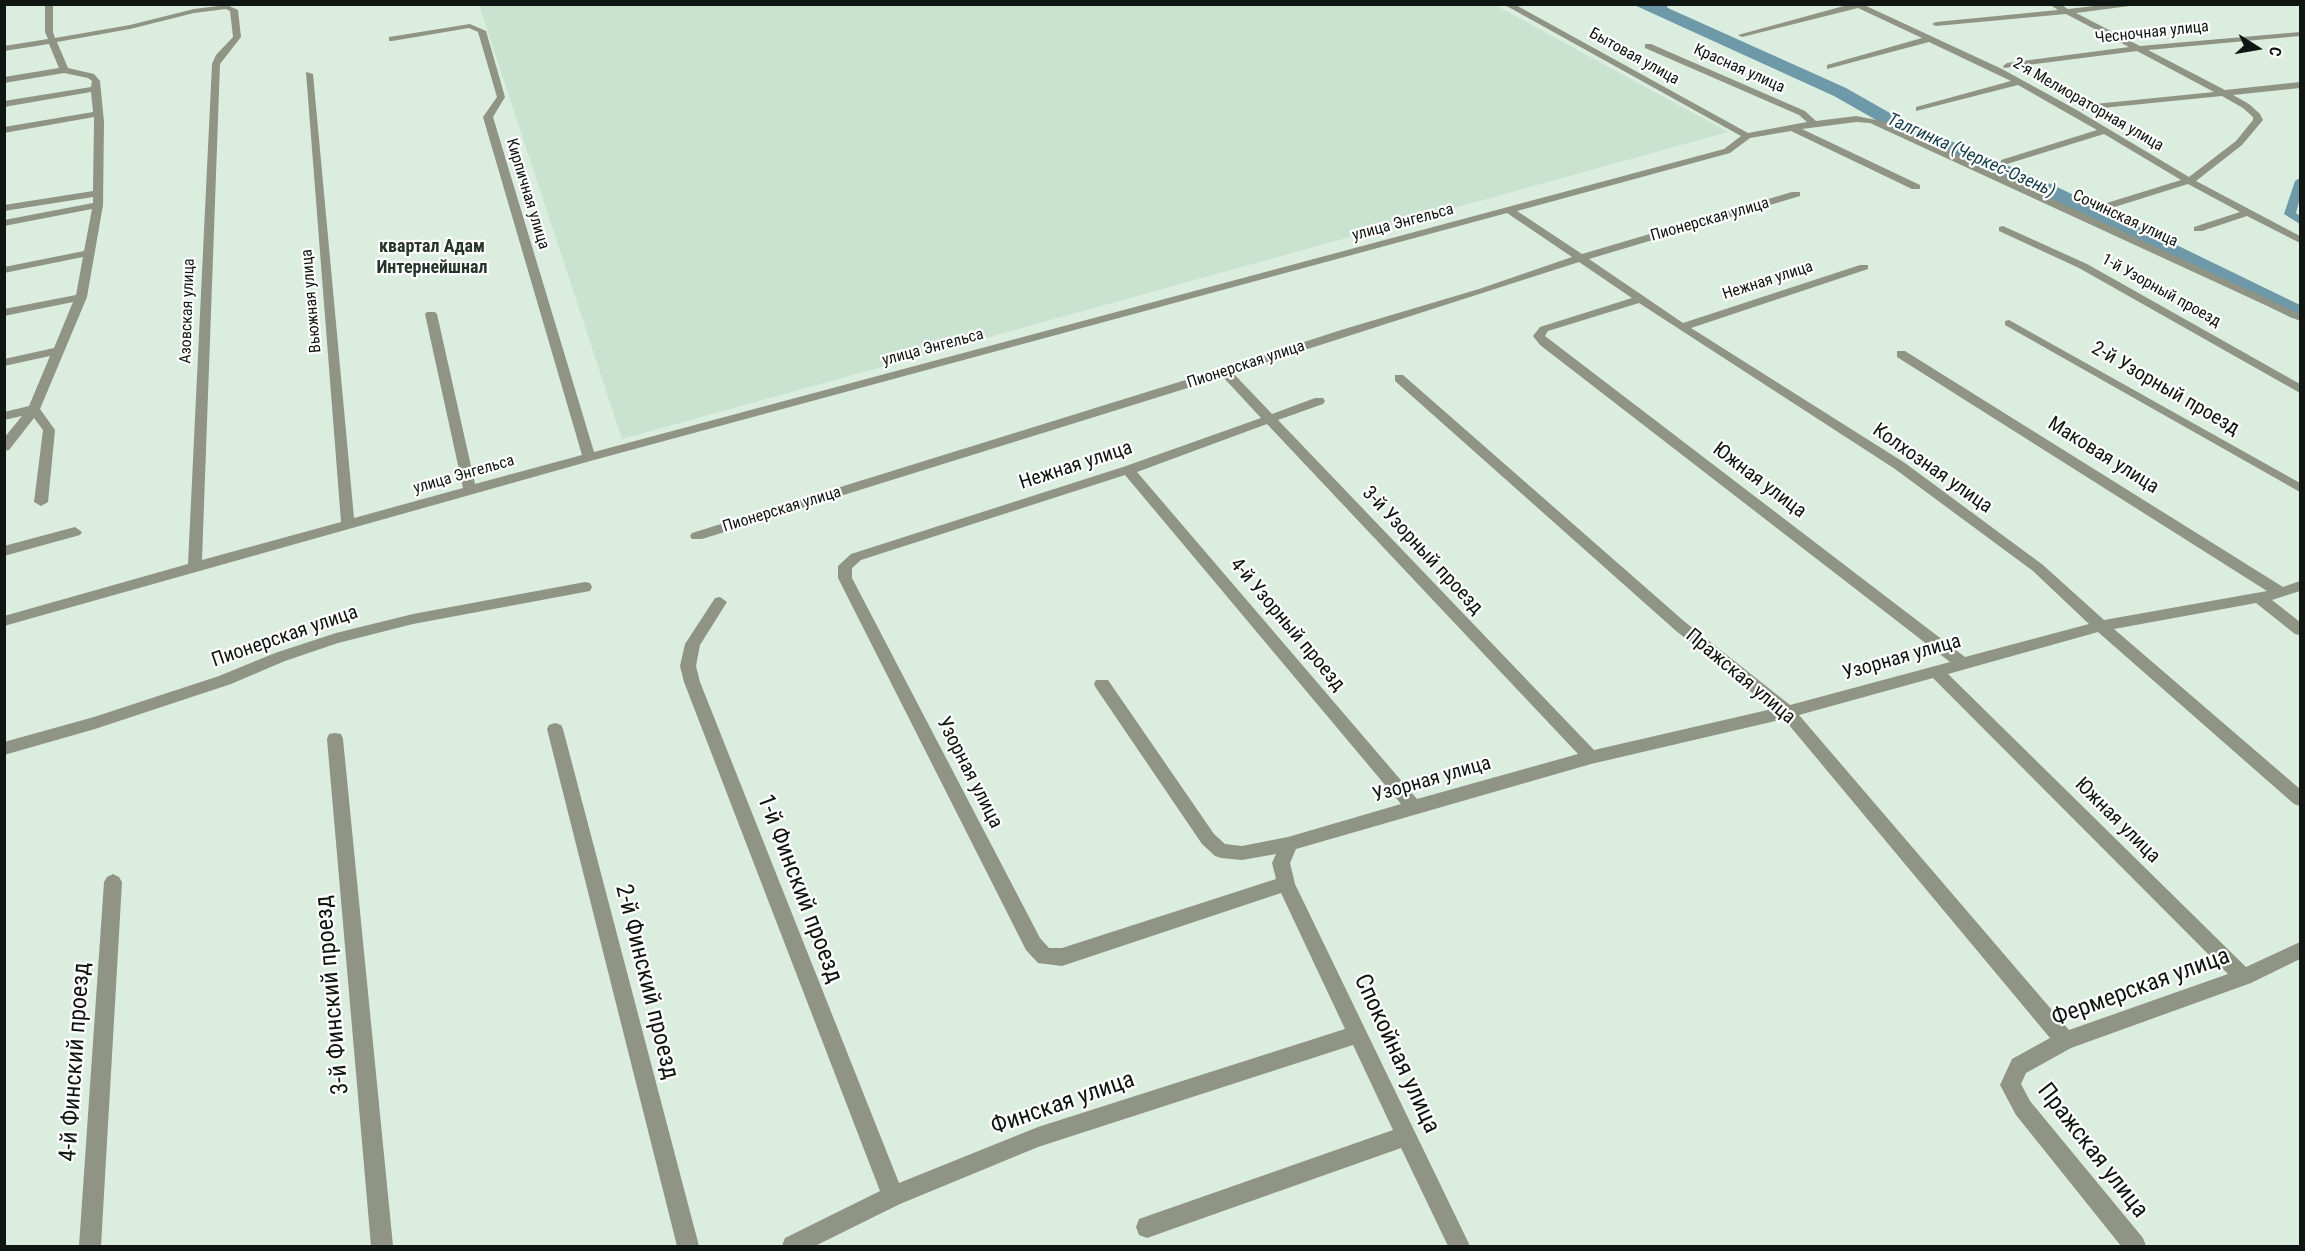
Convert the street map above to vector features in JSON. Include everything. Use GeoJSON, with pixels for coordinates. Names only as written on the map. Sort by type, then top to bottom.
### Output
{"type":"FeatureCollection","features":[{"type":"Feature","properties":{"kind":"street"},"geometry":{"type":"LineString","coordinates":[[49,4],[49,32],[64,70]]}},
{"type":"Feature","properties":{"kind":"street","name":"Бытовая улица"},"geometry":{"type":"LineString","coordinates":[[1507,4],[1747,136]]}},
{"type":"Feature","properties":{"kind":"street"},"geometry":{"type":"LineString","coordinates":[[2053,4],[2246,106],[2257,116],[2258,120],[2239,143],[2189,182],[2102,208]]}},
{"type":"Feature","properties":{"kind":"street"},"geometry":{"type":"LineString","coordinates":[[1936,24],[2140,4]]}},
{"type":"Feature","properties":{"kind":"street"},"geometry":{"type":"LineString","coordinates":[[1742,35],[1857,5]]}},
{"type":"Feature","properties":{"kind":"street","name":"2-я Мелиораторная улица"},"geometry":{"type":"LineString","coordinates":[[1857,5],[2019,82],[2072,111],[2189,182],[2301,240]]}},
{"type":"Feature","properties":{"kind":"street","name":"Азовская улица"},"geometry":{"type":"LineString","coordinates":[[53,40],[150,23],[194,11],[227,7],[234,10],[237,37],[219,57],[216,64],[212,121],[195,567]]}},
{"type":"Feature","properties":{"kind":"street","name":"Кирпичная улица"},"geometry":{"type":"LineString","coordinates":[[392,39],[457,27],[470,26],[482,31],[501,97],[488,117],[589,457]]}},
{"type":"Feature","properties":{"kind":"street","name":"Чесночная улица"},"geometry":{"type":"LineString","coordinates":[[2007,66],[2136,49],[2301,34]]}},
{"type":"Feature","properties":{"kind":"street"},"geometry":{"type":"LineString","coordinates":[[1830,67],[1929,39]]}},
{"type":"Feature","properties":{"kind":"street"},"geometry":{"type":"LineString","coordinates":[[4,49],[53,40]]}},
{"type":"Feature","properties":{"kind":"street","name":"Красная улица"},"geometry":{"type":"LineString","coordinates":[[1648,46],[1802,113],[1814,124]]}},
{"type":"Feature","properties":{"kind":"street"},"geometry":{"type":"LineString","coordinates":[[4,80],[64,70],[91,76],[96,81],[98,114],[98,206],[81,297],[34,409],[4,447]]}},
{"type":"Feature","properties":{"kind":"street","name":"Вьюжная улица"},"geometry":{"type":"LineString","coordinates":[[309,74],[348,524]]}},
{"type":"Feature","properties":{"kind":"street"},"geometry":{"type":"LineString","coordinates":[[1919,109],[2019,82]]}},
{"type":"Feature","properties":{"kind":"street"},"geometry":{"type":"LineString","coordinates":[[2085,108],[2301,85]]}},
{"type":"Feature","properties":{"kind":"street"},"geometry":{"type":"LineString","coordinates":[[4,104],[95,89]]}},
{"type":"Feature","properties":{"kind":"street"},"geometry":{"type":"LineString","coordinates":[[4,130],[98,114]]}},
{"type":"Feature","properties":{"kind":"street","name":"улица Энгельса"},"geometry":{"type":"LineString","coordinates":[[4,621],[589,457],[1511,211],[1727,151],[1747,136],[1814,124],[1856,119],[1870,120]]}},
{"type":"Feature","properties":{"kind":"street","name":"Сочинская улица"},"geometry":{"type":"LineString","coordinates":[[1870,120],[2301,318]]}},
{"type":"Feature","properties":{"kind":"street"},"geometry":{"type":"LineString","coordinates":[[1792,128],[1916,187]]}},
{"type":"Feature","properties":{"kind":"street"},"geometry":{"type":"LineString","coordinates":[[2004,162],[2104,131]]}},
{"type":"Feature","properties":{"kind":"street"},"geometry":{"type":"LineString","coordinates":[[4,208],[98,194]]}},
{"type":"Feature","properties":{"kind":"street","name":"Пионерская улица"},"geometry":{"type":"LineString","coordinates":[[697,536],[1225,372],[1345,332],[1483,291],[1580,258],[1796,194]]}},
{"type":"Feature","properties":{"kind":"street"},"geometry":{"type":"LineString","coordinates":[[4,223],[98,206]]}},
{"type":"Feature","properties":{"kind":"street","name":"Колхозная улица"},"geometry":{"type":"LineString","coordinates":[[1511,211],[1682,327],[1900,466],[2038,568],[2101,626],[2301,799]]}},
{"type":"Feature","properties":{"kind":"street"},"geometry":{"type":"LineString","coordinates":[[2198,229],[2247,213]]}},
{"type":"Feature","properties":{"kind":"street","name":"1-й Узорный проезд"},"geometry":{"type":"LineString","coordinates":[[2003,229],[2084,266],[2301,389]]}},
{"type":"Feature","properties":{"kind":"street"},"geometry":{"type":"LineString","coordinates":[[4,270],[89,253]]}},
{"type":"Feature","properties":{"kind":"street","name":"Нежная улица"},"geometry":{"type":"LineString","coordinates":[[1682,327],[1864,267]]}},
{"type":"Feature","properties":{"kind":"street"},"geometry":{"type":"LineString","coordinates":[[4,313],[81,297]]}},
{"type":"Feature","properties":{"kind":"street","name":"Южная улица"},"geometry":{"type":"LineString","coordinates":[[1641,299],[1544,329],[1539,336],[1544,343],[1962,663]]}},
{"type":"Feature","properties":{"kind":"street"},"geometry":{"type":"LineString","coordinates":[[430,314],[470,491]]}},
{"type":"Feature","properties":{"kind":"street","name":"2-й Узорный проезд"},"geometry":{"type":"LineString","coordinates":[[2009,323],[2301,488]]}},
{"type":"Feature","properties":{"kind":"street"},"geometry":{"type":"LineString","coordinates":[[4,363],[59,350]]}},
{"type":"Feature","properties":{"kind":"street","name":"Маковая улица"},"geometry":{"type":"LineString","coordinates":[[1901,354],[2282,593]]}},
{"type":"Feature","properties":{"kind":"street","name":"3-й Узорный проезд"},"geometry":{"type":"LineString","coordinates":[[1225,372],[1591,757]]}},
{"type":"Feature","properties":{"kind":"street","name":"Пражская улица"},"geometry":{"type":"LineString","coordinates":[[1399,378],[1680,626],[1787,712],[2065,1041]]}},
{"type":"Feature","properties":{"kind":"street","name":"Нежная улица"},"geometry":{"type":"LineString","coordinates":[[845,566],[856,557],[1128,470],[1319,401]]}},
{"type":"Feature","properties":{"kind":"street"},"geometry":{"type":"LineString","coordinates":[[4,416],[34,409]]}},
{"type":"Feature","properties":{"kind":"street"},"geometry":{"type":"LineString","coordinates":[[34,409],[49,430],[41,502]]}},
{"type":"Feature","properties":{"kind":"street","name":"4-й Узорный проезд"},"geometry":{"type":"LineString","coordinates":[[1128,470],[1414,807]]}},
{"type":"Feature","properties":{"kind":"street"},"geometry":{"type":"LineString","coordinates":[[4,550],[75,532]]}},
{"type":"Feature","properties":{"kind":"street","name":"Узорная улица"},"geometry":{"type":"LineString","coordinates":[[845,566],[845,578],[1033,944],[1045,957],[1062,957],[1286,884]]}},
{"type":"Feature","properties":{"kind":"street","name":"Узорная улица"},"geometry":{"type":"LineString","coordinates":[[1289,844],[1591,757],[1787,712],[2101,626],[2282,593],[2301,586]]}},
{"type":"Feature","properties":{"kind":"street","name":"Пионерская улица"},"geometry":{"type":"LineString","coordinates":[[4,749],[95,723],[225,680],[256,666],[336,638],[413,619],[585,587]]}},
{"type":"Feature","properties":{"kind":"street"},"geometry":{"type":"LineString","coordinates":[[2259,597],[2301,630]]}},
{"type":"Feature","properties":{"kind":"street","name":"1-й Финский проезд"},"geometry":{"type":"LineString","coordinates":[[720,602],[693,644],[688,666],[692,682],[893,1196]]}},
{"type":"Feature","properties":{"kind":"street","name":"Южная улица"},"geometry":{"type":"LineString","coordinates":[[1935,670],[2244,977]]}},
{"type":"Feature","properties":{"kind":"street"},"geometry":{"type":"LineString","coordinates":[[1102,684],[1208,840],[1221,851],[1242,853],[1289,844]]}},
{"type":"Feature","properties":{"kind":"street","name":"2-й Финский проезд"},"geometry":{"type":"LineString","coordinates":[[555,729],[688,1246]]}},
{"type":"Feature","properties":{"kind":"street","name":"3-й Финский проезд"},"geometry":{"type":"LineString","coordinates":[[335,739],[382,1246]]}},
{"type":"Feature","properties":{"kind":"street"},"geometry":{"type":"LineString","coordinates":[[1286,884],[1281,863],[1289,844]]}},
{"type":"Feature","properties":{"kind":"street","name":"4-й Финский проезд"},"geometry":{"type":"LineString","coordinates":[[90,1246],[113,882]]}},
{"type":"Feature","properties":{"kind":"street","name":"Спокойная улица"},"geometry":{"type":"LineString","coordinates":[[1286,884],[1459,1246]]}},
{"type":"Feature","properties":{"kind":"street","name":"Фермерская улица"},"geometry":{"type":"LineString","coordinates":[[2010,1085],[2019,1066],[2065,1041],[2244,977],[2301,950]]}},
{"type":"Feature","properties":{"kind":"street","name":"Финская улица"},"geometry":{"type":"LineString","coordinates":[[793,1246],[893,1196],[1059,1130],[1359,1034]]}},
{"type":"Feature","properties":{"kind":"street","name":"Пражская улица"},"geometry":{"type":"LineString","coordinates":[[2010,1085],[2023,1108],[2135,1246]]}},
{"type":"Feature","properties":{"kind":"street"},"geometry":{"type":"LineString","coordinates":[[1147,1227],[1407,1135]]}},
{"type":"Feature","properties":{"kind":"shaded area"},"geometry":{"type":"Polygon","coordinates":[[[479,5],[1495,5],[1728,132],[622,439],[479,5]]]}},
{"type":"Feature","properties":{"kind":"waterway","name":"Талгинка (Черкес-Озень)"},"geometry":{"type":"LineString","coordinates":[[1639,4],[1652,7],[1840,92],[1898,125],[2046,189],[2300,313]]}},
{"type":"Feature","properties":{"kind":"waterway","name":"Талгинка (Черкес-Озень)"},"geometry":{"type":"LineString","coordinates":[[1662,14],[1664,4]]}},
{"type":"Feature","properties":{"kind":"waterway"},"geometry":{"type":"LineString","coordinates":[[2300,181],[2290,214],[2300,221]]}},
{"type":"Feature","properties":{"kind":"district","name":"квартал Адам Интернейшнал"},"geometry":{"type":"Point","coordinates":[432,257]}}]}
